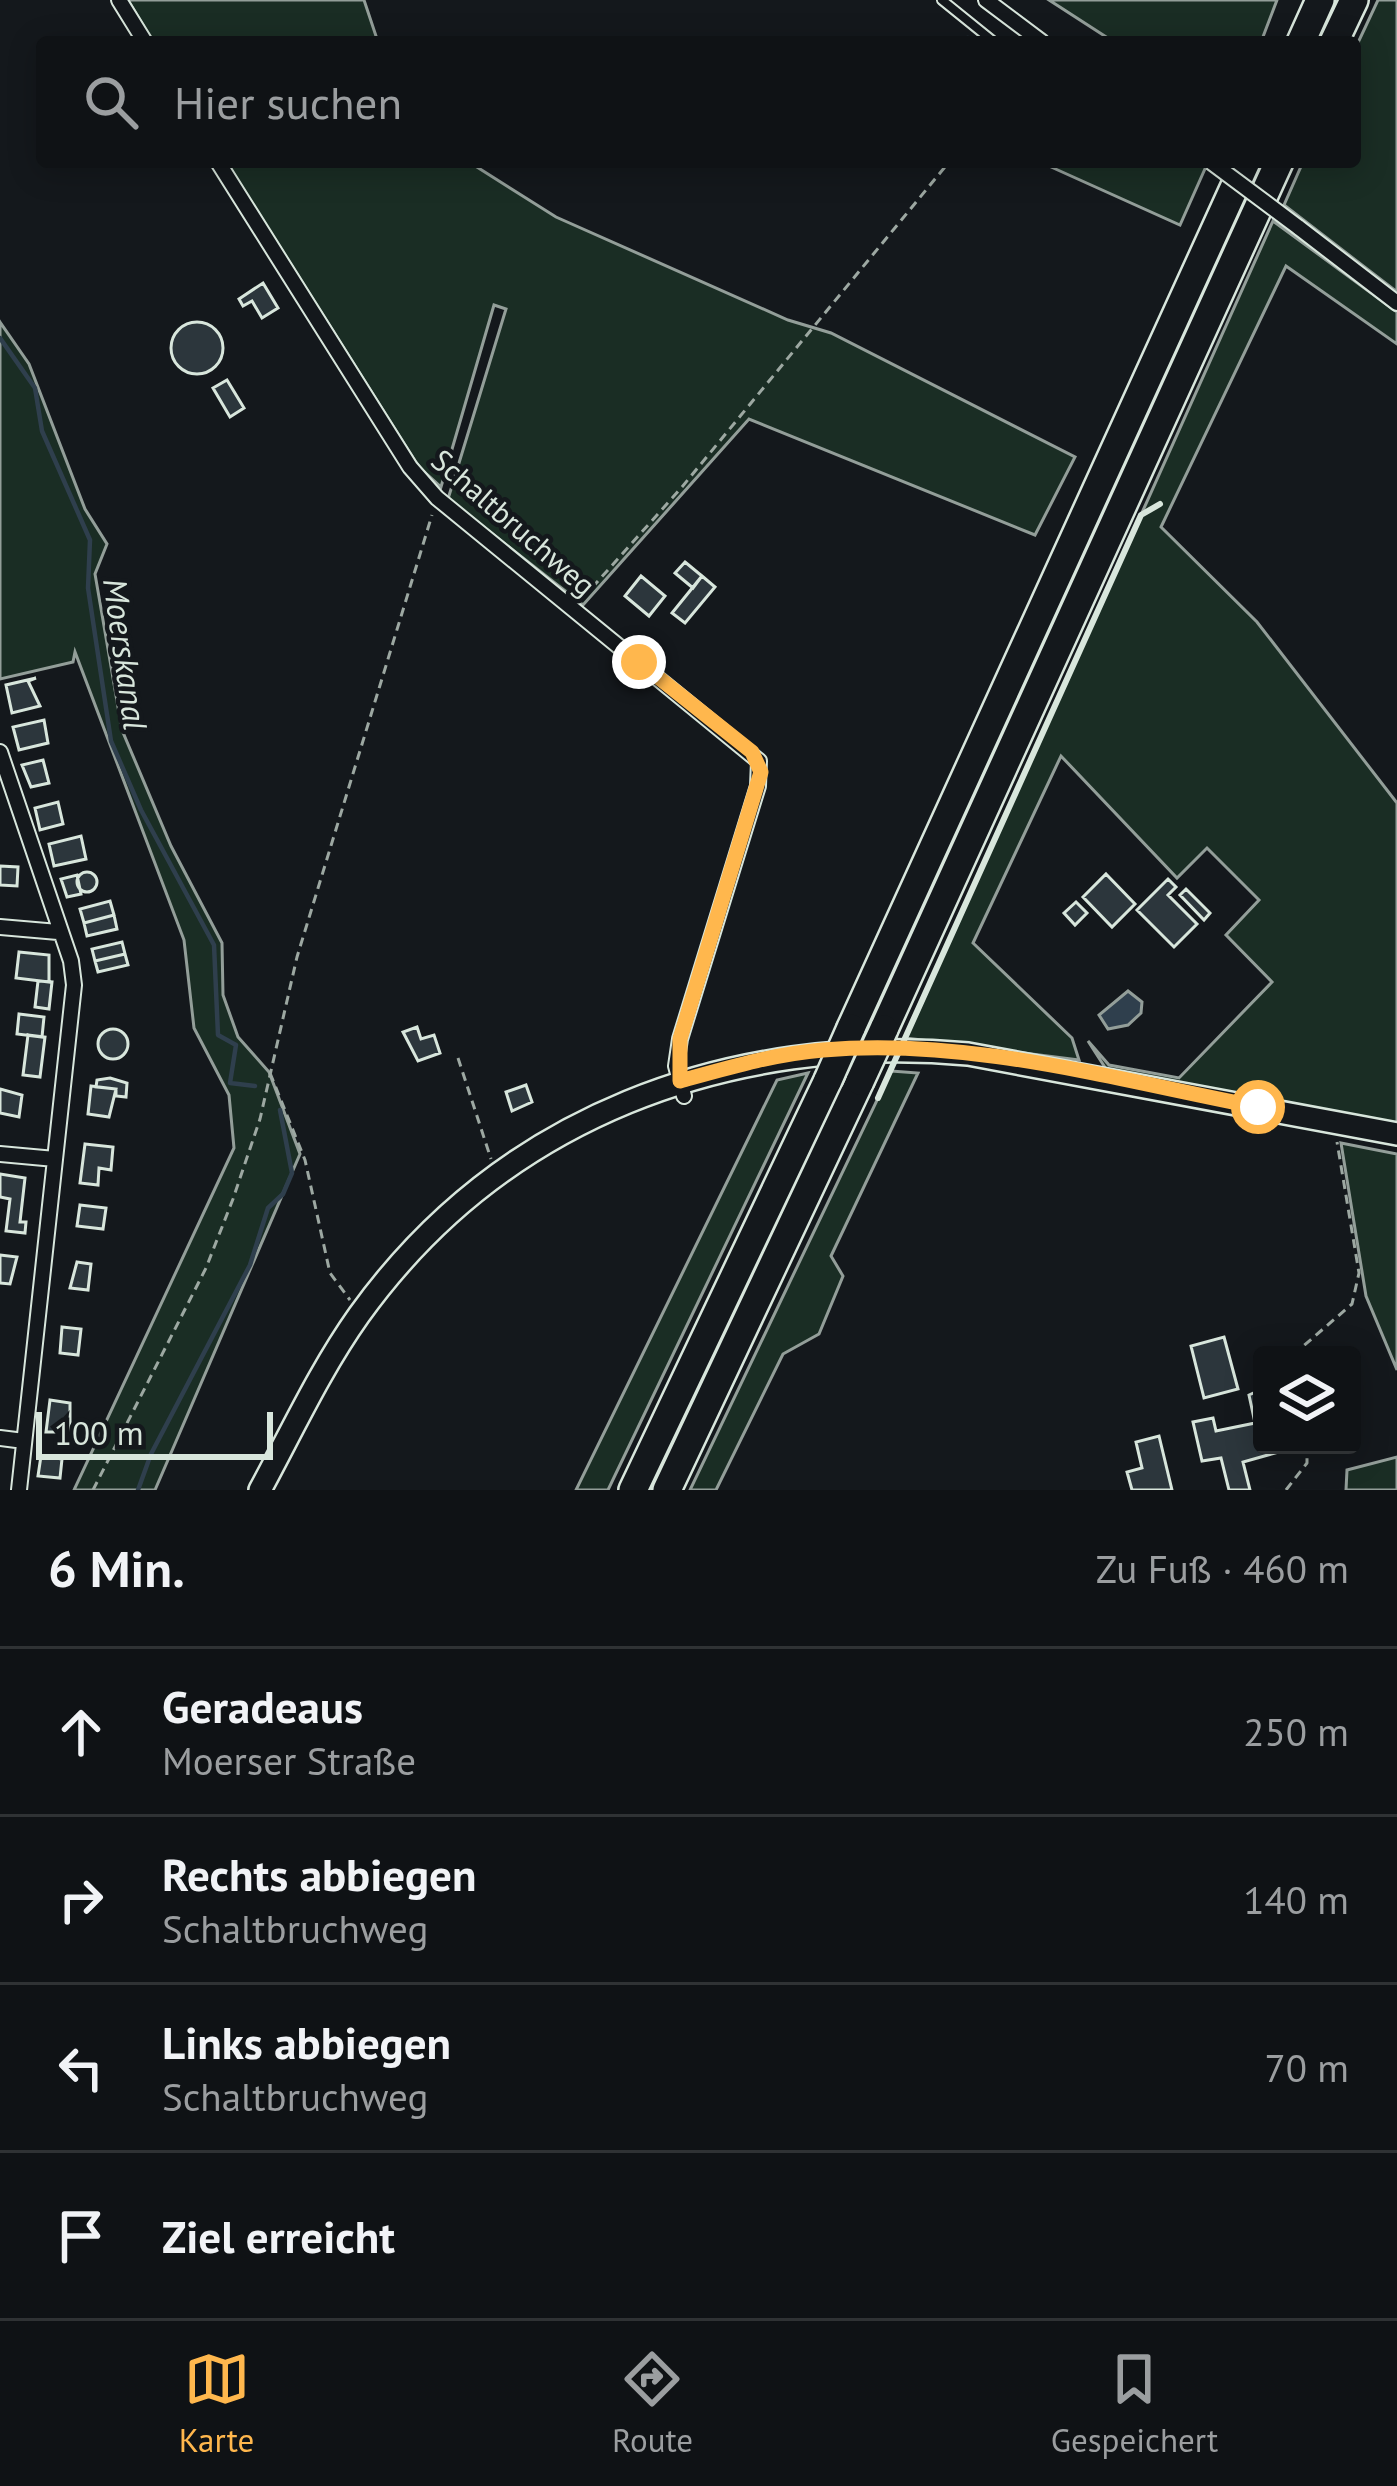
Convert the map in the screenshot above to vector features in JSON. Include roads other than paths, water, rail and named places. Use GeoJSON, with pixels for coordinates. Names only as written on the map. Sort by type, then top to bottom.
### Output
{"type":"FeatureCollection","features":[{"type":"Feature","properties":{"kind":"highway"},"geometry":{"type":"LineString","coordinates":[[1303,36],[1320,0]]}},
{"type":"Feature","properties":{"kind":"highway"},"geometry":{"type":"LineString","coordinates":[[1337,36],[1354,0]]}},
{"type":"Feature","properties":{"kind":"highway"},"geometry":{"type":"LineString","coordinates":[[634,1490],[828,1080],[1243,168]]}},
{"type":"Feature","properties":{"kind":"highway"},"geometry":{"type":"LineString","coordinates":[[667,1490],[884,1029],[1276,168]]}},
{"type":"Feature","properties":{"kind":"street"},"geometry":{"type":"LineString","coordinates":[[119,0],[141,36]]}},
{"type":"Feature","properties":{"kind":"street"},"geometry":{"type":"LineString","coordinates":[[986,0],[1034,36]]}},
{"type":"Feature","properties":{"kind":"street","name":"Schaltbruchweg"},"geometry":{"type":"LineString","coordinates":[[222,168],[410,467],[437,498],[759,761],[758,786],[680,1039],[682,1088]]}},
{"type":"Feature","properties":{"kind":"street"},"geometry":{"type":"LineString","coordinates":[[1219,168],[1397,303]]}},
{"type":"Feature","properties":{"kind":"street"},"geometry":{"type":"LineString","coordinates":[[1,763],[74,985],[19,1490]]}},
{"type":"Feature","properties":{"kind":"street"},"geometry":{"type":"LineString","coordinates":[[0,927],[58,932]]}},
{"type":"Feature","properties":{"kind":"street"},"geometry":{"type":"LineString","coordinates":[[260,1490],[361,1313],[428,1236],[496,1178],[552,1139],[765,1058],[905,1048],[968,1054],[1397,1134]]}},
{"type":"Feature","properties":{"kind":"street"},"geometry":{"type":"LineString","coordinates":[[0,1154],[55,1159]]}},
{"type":"Feature","properties":{"kind":"street"},"geometry":{"type":"LineString","coordinates":[[0,1438],[24,1441]]}},
{"type":"Feature","properties":{"kind":"lane"},"geometry":{"type":"LineString","coordinates":[[943,0],[987,36]]}},
{"type":"Feature","properties":{"kind":"water"},"geometry":{"type":"Polygon","coordinates":[[[1128,991],[1142,1002],[1141,1013],[1128,1025],[1108,1029],[1099,1015],[1128,991]]]}},
{"type":"Feature","properties":{"kind":"waterway","name":"Moerskanal"},"geometry":{"type":"LineString","coordinates":[[0,338],[35,388],[42,431],[90,540],[88,588],[111,741],[141,810],[214,945],[218,1035],[236,1045],[230,1083],[255,1086]]}},
{"type":"Feature","properties":{"kind":"waterway","name":"Moerskanal"},"geometry":{"type":"LineString","coordinates":[[138,1490],[151,1454],[250,1265],[268,1208],[283,1194],[292,1173],[280,1110]]}}]}
